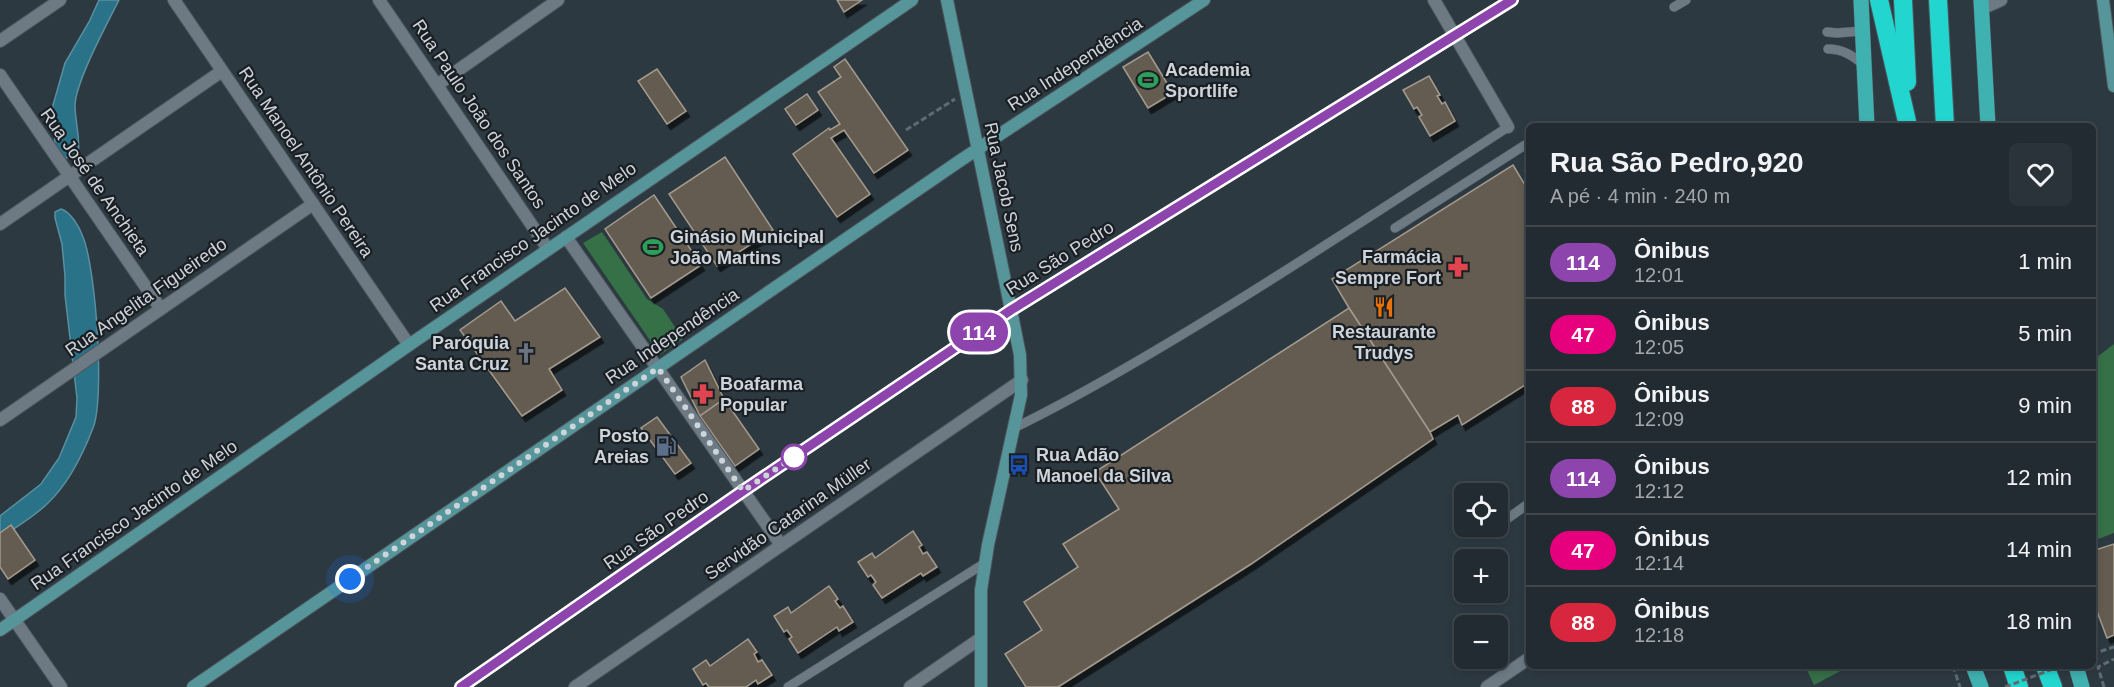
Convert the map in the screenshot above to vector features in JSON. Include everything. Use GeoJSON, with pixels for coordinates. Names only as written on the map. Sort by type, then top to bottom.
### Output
{"type":"FeatureCollection","features":[{"type":"Feature","properties":{"kind":"highway"},"geometry":{"type":"LineString","coordinates":[[1879,0],[1908,123]]}},
{"type":"Feature","properties":{"kind":"highway"},"geometry":{"type":"LineString","coordinates":[[1904,0],[1909,123]]}},
{"type":"Feature","properties":{"kind":"highway"},"geometry":{"type":"LineString","coordinates":[[1938,0],[1945,123]]}},
{"type":"Feature","properties":{"kind":"highway"},"geometry":{"type":"LineString","coordinates":[[2013,669],[2019,687]]}},
{"type":"Feature","properties":{"kind":"highway"},"geometry":{"type":"LineString","coordinates":[[2045,669],[2053,687]]}},
{"type":"Feature","properties":{"kind":"main road","name":"Rua Francisco Jacinto de Melo"},"geometry":{"type":"LineString","coordinates":[[0,630],[409,345],[912,0]]}},
{"type":"Feature","properties":{"kind":"main road","name":"Rua Jacob Sens"},"geometry":{"type":"LineString","coordinates":[[947,0],[1011,310]]}},
{"type":"Feature","properties":{"kind":"main road","name":"Rua Independência"},"geometry":{"type":"LineString","coordinates":[[193,687],[977,149],[1204,0]]}},
{"type":"Feature","properties":{"kind":"main road","name":"Rua São Pedro"},"geometry":{"type":"LineString","coordinates":[[461,687],[743,491],[1011,310],[1512,0]]}},
{"type":"Feature","properties":{"kind":"main road"},"geometry":{"type":"LineString","coordinates":[[1861,0],[1867,123]]}},
{"type":"Feature","properties":{"kind":"main road"},"geometry":{"type":"LineString","coordinates":[[2103,0],[2114,86]]}},
{"type":"Feature","properties":{"kind":"main road"},"geometry":{"type":"LineString","coordinates":[[1981,4],[1988,123]]}},
{"type":"Feature","properties":{"kind":"main road"},"geometry":{"type":"LineString","coordinates":[[981,687],[981,590],[1022,380],[1020,355],[1011,310]]}},
{"type":"Feature","properties":{"kind":"main road"},"geometry":{"type":"LineString","coordinates":[[1974,669],[1981,687]]}},
{"type":"Feature","properties":{"kind":"main road"},"geometry":{"type":"LineString","coordinates":[[2077,669],[2082,687]]}},
{"type":"Feature","properties":{"kind":"street"},"geometry":{"type":"LineString","coordinates":[[0,41],[60,0]]}},
{"type":"Feature","properties":{"kind":"street","name":"Rua Manoel Antônio Pereira"},"geometry":{"type":"LineString","coordinates":[[174,0],[409,345]]}},
{"type":"Feature","properties":{"kind":"street","name":"Rua Paulo João dos Santos"},"geometry":{"type":"LineString","coordinates":[[380,0],[548,249]]}},
{"type":"Feature","properties":{"kind":"street"},"geometry":{"type":"LineString","coordinates":[[437,84],[558,0]]}},
{"type":"Feature","properties":{"kind":"street"},"geometry":{"type":"LineString","coordinates":[[1434,0],[1508,127]]}},
{"type":"Feature","properties":{"kind":"street"},"geometry":{"type":"LineString","coordinates":[[1981,4],[2001,0]]}},
{"type":"Feature","properties":{"kind":"street"},"geometry":{"type":"LineString","coordinates":[[0,224],[222,71]]}},
{"type":"Feature","properties":{"kind":"street","name":"Rua José de Anchieta"},"geometry":{"type":"LineString","coordinates":[[0,75],[161,309]]}},
{"type":"Feature","properties":{"kind":"street","name":"Rua Angelita Figueiredo"},"geometry":{"type":"LineString","coordinates":[[0,420],[313,204]]}},
{"type":"Feature","properties":{"kind":"street"},"geometry":{"type":"LineString","coordinates":[[566,237],[781,545]]}},
{"type":"Feature","properties":{"kind":"street","name":"Servidão Catarina Müller"},"geometry":{"type":"LineString","coordinates":[[575,687],[1022,380]]}},
{"type":"Feature","properties":{"kind":"street"},"geometry":{"type":"LineString","coordinates":[[0,599],[61,687]]}},
{"type":"Feature","properties":{"kind":"street"},"geometry":{"type":"LineString","coordinates":[[910,687],[981,638]]}},
{"type":"Feature","properties":{"kind":"street"},"geometry":{"type":"LineString","coordinates":[[1487,687],[1526,659]]}},
{"type":"Feature","properties":{"kind":"lane"},"geometry":{"type":"LineString","coordinates":[[1674,8],[1686,0]]}},
{"type":"Feature","properties":{"kind":"lane"},"geometry":{"type":"LineString","coordinates":[[1827,32],[1862,30]]}},
{"type":"Feature","properties":{"kind":"lane"},"geometry":{"type":"LineString","coordinates":[[1828,49],[1838,49],[1864,65]]}},
{"type":"Feature","properties":{"kind":"lane"},"geometry":{"type":"LineString","coordinates":[[1014,428],[1052,410],[1174,340],[1318,251],[1508,127]]}},
{"type":"Feature","properties":{"kind":"lane"},"geometry":{"type":"LineString","coordinates":[[1395,228],[1525,145]]}},
{"type":"Feature","properties":{"kind":"lane"},"geometry":{"type":"LineString","coordinates":[[1508,518],[1526,505]]}},
{"type":"Feature","properties":{"kind":"lane"},"geometry":{"type":"LineString","coordinates":[[788,687],[985,563]]}},
{"type":"Feature","properties":{"kind":"path"},"geometry":{"type":"LineString","coordinates":[[906,130],[965,92]]}},
{"type":"Feature","properties":{"kind":"path"},"geometry":{"type":"LineString","coordinates":[[2096,653],[2114,647]]}},
{"type":"Feature","properties":{"kind":"path"},"geometry":{"type":"LineString","coordinates":[[2104,687],[2098,667],[2114,659]]}},
{"type":"Feature","properties":{"kind":"path"},"geometry":{"type":"LineString","coordinates":[[1954,669],[1960,687]]}},
{"type":"Feature","properties":{"kind":"path"},"geometry":{"type":"LineString","coordinates":[[2005,687],[2053,669]]}},
{"type":"Feature","properties":{"kind":"green space"},"geometry":{"type":"Polygon","coordinates":[[[602,232],[647,299],[663,309],[683,339],[660,355],[583,243],[602,232]]]}},
{"type":"Feature","properties":{"kind":"green space"},"geometry":{"type":"Polygon","coordinates":[[[2114,344],[2114,533],[2096,540],[2096,358],[2114,344]]]}},
{"type":"Feature","properties":{"kind":"green space"},"geometry":{"type":"Polygon","coordinates":[[[1806,669],[1844,669],[1814,685],[1806,669]]]}},
{"type":"Feature","properties":{"kind":"water"},"geometry":{"type":"Polygon","coordinates":[[[99,0],[119,0],[93,52],[77,95],[75,105],[78,157],[63,158],[55,146],[53,105],[65,63],[99,0]]]}},
{"type":"Feature","properties":{"kind":"water"},"geometry":{"type":"Polygon","coordinates":[[[61,209],[72,217],[82,233],[88,253],[95,304],[99,363],[97,412],[85,448],[62,487],[37,513],[0,538],[0,516],[41,484],[59,458],[76,417],[77,398],[65,295],[62,244],[55,218],[55,212],[61,209]]]}},
{"type":"Feature","properties":{"kind":"building"},"geometry":{"type":"Polygon","coordinates":[[[837,0],[862,0],[844,12],[837,0]]]}},
{"type":"Feature","properties":{"kind":"building","name":"Academia Sportlife"},"geometry":{"type":"Polygon","coordinates":[[[1148,52],[1173,93],[1148,108],[1123,67],[1148,52]]]}},
{"type":"Feature","properties":{"kind":"building"},"geometry":{"type":"Polygon","coordinates":[[[845,59],[908,150],[874,173],[844,130],[831,138],[870,194],[837,217],[793,154],[829,128],[830,130],[840,124],[818,92],[841,77],[834,67],[845,59]]]}},
{"type":"Feature","properties":{"kind":"building"},"geometry":{"type":"Polygon","coordinates":[[[657,69],[686,111],[667,124],[638,81],[657,69]]]}},
{"type":"Feature","properties":{"kind":"building"},"geometry":{"type":"Polygon","coordinates":[[[1429,76],[1440,95],[1437,96],[1442,104],[1445,102],[1455,121],[1430,136],[1419,117],[1422,115],[1417,107],[1414,109],[1403,90],[1429,76]]]}},
{"type":"Feature","properties":{"kind":"building"},"geometry":{"type":"Polygon","coordinates":[[[807,94],[818,110],[796,125],[785,109],[807,94]]]}},
{"type":"Feature","properties":{"kind":"building"},"geometry":{"type":"Polygon","coordinates":[[[725,157],[773,230],[717,266],[669,194],[725,157]]]}},
{"type":"Feature","properties":{"kind":"building"},"geometry":{"type":"Polygon","coordinates":[[[1513,165],[1526,187],[1526,384],[1462,425],[1458,415],[1430,432],[1332,279],[1513,165]]]}},
{"type":"Feature","properties":{"kind":"building","name":"Ginásio Municipal João Martins"},"geometry":{"type":"Polygon","coordinates":[[[654,195],[701,265],[651,298],[605,229],[654,195]]]}},
{"type":"Feature","properties":{"kind":"building","name":"Paróquia Santa Cruz"},"geometry":{"type":"Polygon","coordinates":[[[565,288],[600,337],[549,369],[562,390],[522,416],[460,330],[501,301],[515,321],[565,288]]]}},
{"type":"Feature","properties":{"kind":"building"},"geometry":{"type":"Polygon","coordinates":[[[1349,308],[1433,439],[1251,564],[1058,687],[1026,687],[1005,654],[1042,630],[1024,602],[1078,567],[1063,544],[1119,509],[1095,472],[1349,308]]]}},
{"type":"Feature","properties":{"kind":"building"},"geometry":{"type":"Polygon","coordinates":[[[705,360],[724,399],[700,416],[681,377],[705,360]]]}},
{"type":"Feature","properties":{"kind":"building"},"geometry":{"type":"Polygon","coordinates":[[[724,399],[759,449],[735,466],[700,416],[724,399]]]}},
{"type":"Feature","properties":{"kind":"building","name":"Posto Areias"},"geometry":{"type":"Polygon","coordinates":[[[657,417],[691,463],[675,474],[641,428],[657,417]]]}},
{"type":"Feature","properties":{"kind":"building"},"geometry":{"type":"Polygon","coordinates":[[[11,525],[35,560],[8,579],[0,567],[0,533],[11,525]]]}},
{"type":"Feature","properties":{"kind":"building"},"geometry":{"type":"Polygon","coordinates":[[[913,531],[922,545],[919,547],[923,554],[927,552],[937,567],[923,576],[921,573],[882,598],[873,585],[876,582],[871,575],[868,577],[858,562],[872,553],[875,558],[913,531]]]}},
{"type":"Feature","properties":{"kind":"building"},"geometry":{"type":"Polygon","coordinates":[[[2114,544],[2114,635],[2107,638],[2096,609],[2096,550],[2114,544]]]}},
{"type":"Feature","properties":{"kind":"building"},"geometry":{"type":"Polygon","coordinates":[[[829,586],[838,599],[835,601],[840,608],[843,606],[853,622],[839,631],[837,627],[798,653],[789,639],[792,637],[787,630],[784,632],[774,616],[788,607],[791,613],[829,586]]]}},
{"type":"Feature","properties":{"kind":"building"},"geometry":{"type":"Polygon","coordinates":[[[748,639],[757,652],[754,654],[758,662],[762,660],[772,675],[758,684],[756,680],[746,687],[709,687],[706,683],[703,685],[693,669],[706,660],[710,666],[748,639]]]}},
{"type":"Feature","properties":{"kind":"bus line","name":"114"},"geometry":{"type":"LineString","coordinates":[[461,687],[743,491],[1011,310],[1512,0]]}},
{"type":"Feature","properties":{"kind":"place","name":"Academia Sportlife"},"geometry":{"type":"Point","coordinates":[1148,80]}},
{"type":"Feature","properties":{"kind":"place","name":"Ginásio Municipal João Martins"},"geometry":{"type":"Point","coordinates":[653,247]}},
{"type":"Feature","properties":{"kind":"place","name":"Farmácia Sempre Fort"},"geometry":{"type":"Point","coordinates":[1458,267]}},
{"type":"Feature","properties":{"kind":"place","name":"Restaurante Trudys"},"geometry":{"type":"Point","coordinates":[1384,307]}},
{"type":"Feature","properties":{"kind":"place","name":"Paróquia Santa Cruz"},"geometry":{"type":"Point","coordinates":[526,353]}},
{"type":"Feature","properties":{"kind":"place","name":"Boafarma Popular"},"geometry":{"type":"Point","coordinates":[703,394]}},
{"type":"Feature","properties":{"kind":"place","name":"Posto Areias"},"geometry":{"type":"Point","coordinates":[666,446]}},
{"type":"Feature","properties":{"kind":"place","name":"Rua Adão Manoel da Silva"},"geometry":{"type":"Point","coordinates":[1019,465]}},
{"type":"Feature","properties":{"kind":"route"},"geometry":{"type":"LineString","coordinates":[[350,579],[658,368],[743,491],[794,457]]}}]}
